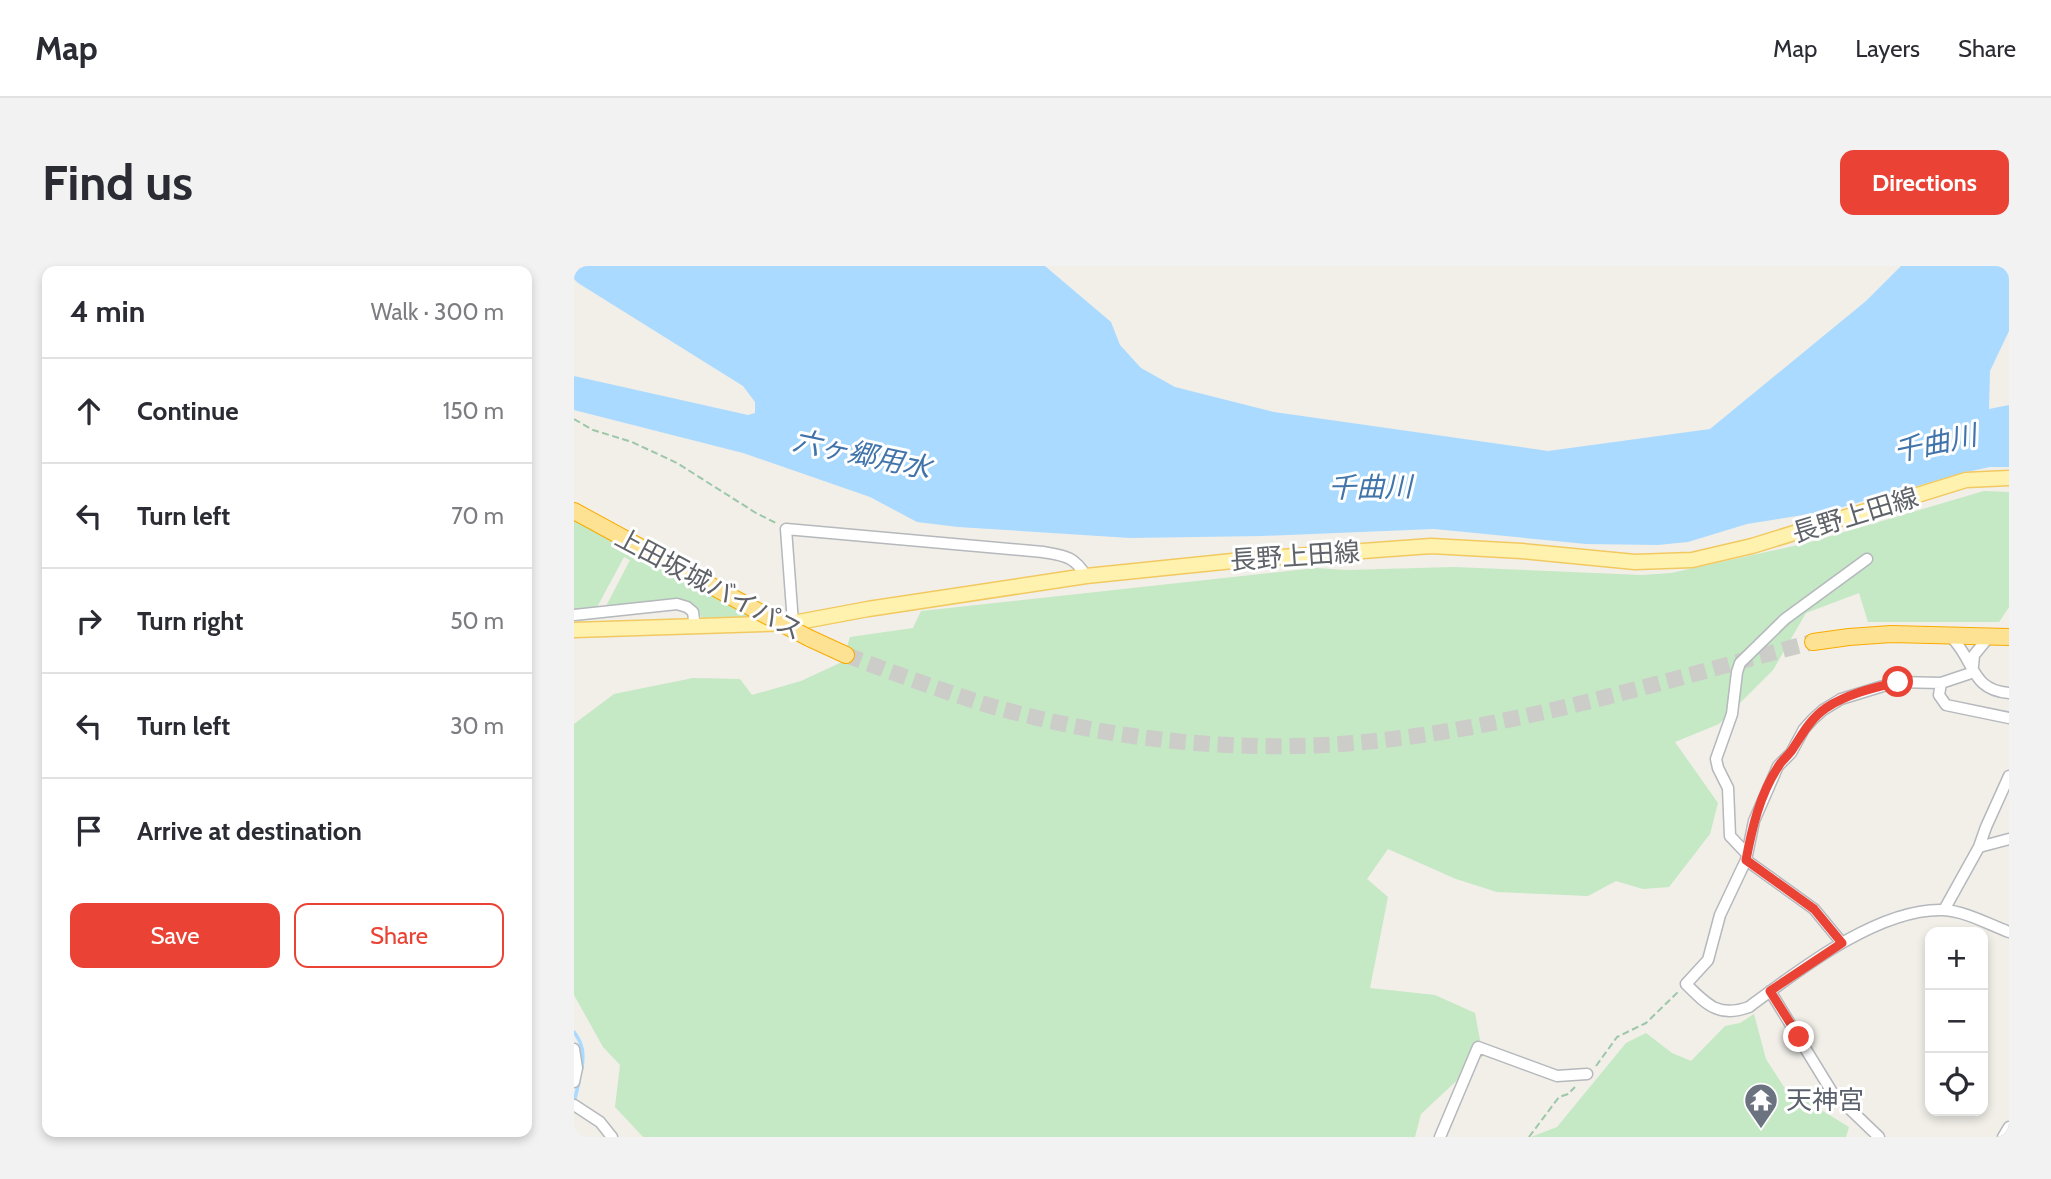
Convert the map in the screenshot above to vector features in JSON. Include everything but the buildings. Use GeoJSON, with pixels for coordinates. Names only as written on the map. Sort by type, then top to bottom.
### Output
{"type":"FeatureCollection","features":[{"type":"Feature","properties":{"kind":"highway","name":"上田坂城バイパス"},"geometry":{"type":"LineString","coordinates":[[574,511],[809,638],[846,654]]}},
{"type":"Feature","properties":{"kind":"highway"},"geometry":{"type":"LineString","coordinates":[[1813,642],[1891,634],[2009,637]]}},
{"type":"Feature","properties":{"kind":"main road","name":"長野上田線"},"geometry":{"type":"LineString","coordinates":[[574,631],[793,623],[1086,576],[1252,559],[1431,547],[1522,551],[1636,562],[1682,561],[1752,546],[1966,480],[2009,478]]}},
{"type":"Feature","properties":{"kind":"street"},"geometry":{"type":"LineString","coordinates":[[793,623],[786,528],[1043,552],[1067,557],[1079,564],[1086,576]]}},
{"type":"Feature","properties":{"kind":"street"},"geometry":{"type":"LineString","coordinates":[[1842,943],[1814,909],[1746,857],[1730,836],[1728,788],[1716,764],[1732,714],[1738,667],[1785,619],[1867,559]]}},
{"type":"Feature","properties":{"kind":"street"},"geometry":{"type":"LineString","coordinates":[[574,615],[677,604],[693,612],[695,627]]}},
{"type":"Feature","properties":{"kind":"street"},"geometry":{"type":"LineString","coordinates":[[1951,637],[1964,650],[1979,681],[1988,687],[2009,693]]}},
{"type":"Feature","properties":{"kind":"street"},"geometry":{"type":"LineString","coordinates":[[1974,672],[1974,655],[1988,638]]}},
{"type":"Feature","properties":{"kind":"street"},"geometry":{"type":"LineString","coordinates":[[1974,672],[1941,683],[1898,682],[1841,699],[1823,710],[1804,729],[1791,752],[1778,766],[1754,821],[1746,857],[1720,915],[1708,960],[1686,984],[1719,1012],[1736,1012],[1749,1007],[1842,943],[1876,925],[1919,913],[1944,910],[2009,932]]}},
{"type":"Feature","properties":{"kind":"street"},"geometry":{"type":"LineString","coordinates":[[1941,683],[1939,695],[1947,705],[2009,718]]}},
{"type":"Feature","properties":{"kind":"street"},"geometry":{"type":"LineString","coordinates":[[1944,910],[1979,847],[2009,776]]}},
{"type":"Feature","properties":{"kind":"street"},"geometry":{"type":"LineString","coordinates":[[1979,847],[2009,839]]}},
{"type":"Feature","properties":{"kind":"street"},"geometry":{"type":"LineString","coordinates":[[1770,991],[1832,1092],[1879,1137]]}},
{"type":"Feature","properties":{"kind":"street"},"geometry":{"type":"LineString","coordinates":[[1440,1137],[1478,1048],[1557,1076],[1587,1074]]}},
{"type":"Feature","properties":{"kind":"street"},"geometry":{"type":"LineString","coordinates":[[574,1049],[577,1068],[574,1082]]}},
{"type":"Feature","properties":{"kind":"street"},"geometry":{"type":"LineString","coordinates":[[574,1105],[600,1122],[612,1137]]}},
{"type":"Feature","properties":{"kind":"street"},"geometry":{"type":"LineString","coordinates":[[2003,1137],[2009,1127]]}},
{"type":"Feature","properties":{"kind":"path"},"geometry":{"type":"LineString","coordinates":[[574,419],[593,430],[632,442],[677,463],[756,513],[786,528]]}},
{"type":"Feature","properties":{"kind":"path"},"geometry":{"type":"LineString","coordinates":[[1529,1137],[1559,1097],[1568,1094],[1617,1037],[1647,1023],[1686,984]]}},
{"type":"Feature","properties":{"kind":"green space"},"geometry":{"type":"Polygon","coordinates":[[[1984,491],[2009,492],[2009,607],[1999,622],[1868,622],[1859,593],[1806,613],[1773,670],[1719,724],[1675,742],[1718,803],[1710,834],[1669,887],[1643,889],[1616,881],[1588,896],[1497,892],[1456,879],[1388,849],[1367,879],[1388,897],[1370,988],[1435,995],[1475,1013],[1483,1056],[1421,1114],[1415,1137],[643,1137],[615,1107],[620,1065],[603,1047],[574,995],[574,724],[614,694],[693,678],[740,679],[752,695],[801,681],[842,662],[850,637],[913,628],[921,611],[1316,568],[1346,570],[1454,567],[1642,575],[1671,573],[1807,543],[1984,491]]]}},
{"type":"Feature","properties":{"kind":"green space"},"geometry":{"type":"Polygon","coordinates":[[[574,520],[751,617],[703,619],[694,607],[604,610],[630,560],[624,557],[595,611],[574,612],[574,520]]]}},
{"type":"Feature","properties":{"kind":"green space"},"geometry":{"type":"Polygon","coordinates":[[[1754,1014],[1766,1059],[1784,1087],[1849,1127],[1846,1137],[1531,1137],[1557,1127],[1626,1043],[1646,1033],[1672,1053],[1691,1061],[1725,1026],[1740,1023],[1754,1014]]]}},
{"type":"Feature","properties":{"kind":"water"},"geometry":{"type":"Polygon","coordinates":[[[574,266],[1045,266],[1111,322],[1120,345],[1141,368],[1175,387],[1274,412],[1548,451],[1710,429],[1866,301],[1901,266],[2009,266],[2009,331],[1990,371],[1989,409],[2009,405],[2009,467],[1990,467],[1967,472],[1828,511],[1747,524],[1688,542],[1658,545],[1586,544],[1434,529],[1130,538],[917,522],[870,497],[743,453],[574,410],[574,376],[748,415],[755,413],[755,402],[743,386],[578,283],[574,279],[574,266]]]}},
{"type":"Feature","properties":{"kind":"waterway"},"geometry":{"type":"LineString","coordinates":[[574,1032],[582,1049],[582,1068]]}},
{"type":"Feature","properties":{"kind":"waterway"},"geometry":{"type":"LineString","coordinates":[[574,1102],[579,1082]]}},
{"type":"Feature","properties":{"kind":"tunnel"},"geometry":{"type":"LineString","coordinates":[[846,655],[991,706],[1080,727],[1170,741],[1308,746],[1412,737],[1528,716],[1813,642]]}},
{"type":"Feature","properties":{"kind":"place","name":"天神宮"},"geometry":{"type":"Point","coordinates":[1761,1130]}},
{"type":"Feature","properties":{"kind":"route"},"geometry":{"type":"LineString","coordinates":[[1799,1037],[1770,991],[1842,943],[1814,909],[1746,860],[1754,821],[1778,766],[1813,719],[1841,699],[1898,682]]}},
{"type":"Feature","properties":{"kind":"water label","name":"千曲川"},"geometry":{"type":"Point","coordinates":[1935,443]}},
{"type":"Feature","properties":{"kind":"water label","name":"六ヶ郷用水"},"geometry":{"type":"Point","coordinates":[862,454]}},
{"type":"Feature","properties":{"kind":"water label","name":"千曲川"},"geometry":{"type":"Point","coordinates":[1370,487]}}]}
